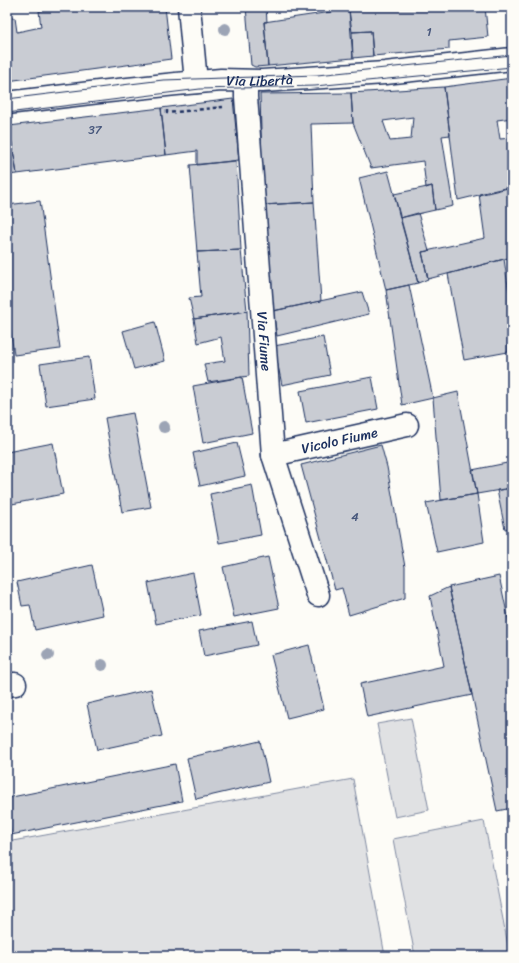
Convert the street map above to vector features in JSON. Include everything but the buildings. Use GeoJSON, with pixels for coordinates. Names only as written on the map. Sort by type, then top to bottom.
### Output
{"type":"FeatureCollection","features":[{"type":"Feature","properties":{"kind":"street"},"geometry":{"type":"LineString","coordinates":[[189,7],[196,82]]}},
{"type":"Feature","properties":{"kind":"street","name":"Via Libertà"},"geometry":{"type":"LineString","coordinates":[[7,103],[196,82],[221,80],[246,82],[393,72],[512,60]]}},
{"type":"Feature","properties":{"kind":"street","name":"Via Fiume"},"geometry":{"type":"LineString","coordinates":[[246,82],[273,454],[318,595]]}},
{"type":"Feature","properties":{"kind":"street","name":"Vicolo Fiume"},"geometry":{"type":"LineString","coordinates":[[273,454],[406,425]]}},
{"type":"Feature","properties":{"kind":"path"},"geometry":{"type":"LineString","coordinates":[[167,107],[167,113],[226,106]]}},
{"type":"Feature","properties":{"kind":"shaded area"},"geometry":{"type":"Polygon","coordinates":[[[411,718],[429,810],[395,817],[377,724],[411,718]]]}},
{"type":"Feature","properties":{"kind":"shaded area"},"geometry":{"type":"Polygon","coordinates":[[[353,779],[385,956],[7,956],[7,842],[353,779]]]}},
{"type":"Feature","properties":{"kind":"shaded area"},"geometry":{"type":"Polygon","coordinates":[[[484,821],[510,956],[415,956],[393,839],[484,821]]]}},
{"type":"Feature","properties":{"kind":"tram line"},"geometry":{"type":"LineString","coordinates":[[7,99],[163,80],[317,75],[512,55]]}},
{"type":"Feature","properties":{"kind":"tram line"},"geometry":{"type":"LineString","coordinates":[[7,113],[200,89],[315,86],[512,67]]}}]}
